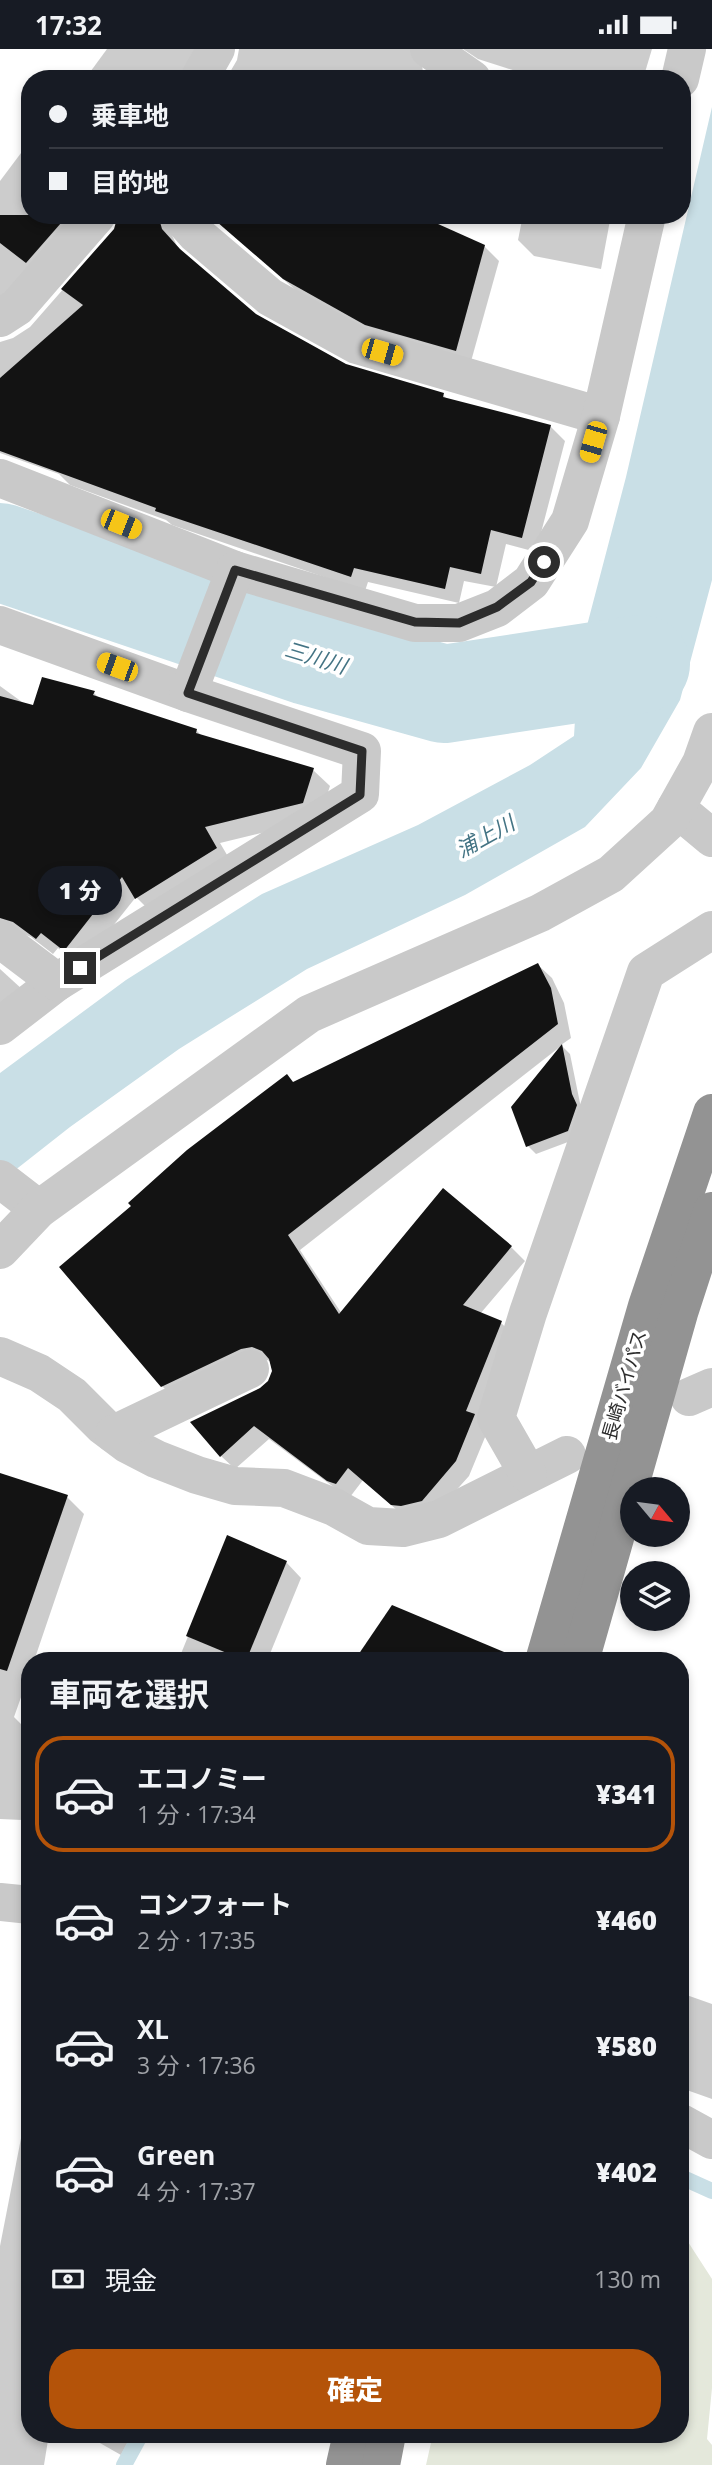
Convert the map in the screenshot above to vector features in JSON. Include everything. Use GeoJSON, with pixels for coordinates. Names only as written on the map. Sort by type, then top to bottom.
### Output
{"type":"FeatureCollection","features":[{"type":"Feature","properties":{"kind":"highway","name":"長崎バイパス"},"geometry":{"type":"LineString","coordinates":[[547,1652],[647,1306],[712,1113]]}},
{"type":"Feature","properties":{"kind":"highway","name":"長崎バイパス"},"geometry":{"type":"LineString","coordinates":[[583,1652],[679,1313],[712,1211]]}},
{"type":"Feature","properties":{"kind":"highway"},"geometry":{"type":"LineString","coordinates":[[345,2465],[350,2443]]}},
{"type":"Feature","properties":{"kind":"highway"},"geometry":{"type":"LineString","coordinates":[[381,2465],[385,2443]]}},
{"type":"Feature","properties":{"kind":"street"},"geometry":{"type":"LineString","coordinates":[[204,70],[216,49]]}},
{"type":"Feature","properties":{"kind":"street"},"geometry":{"type":"LineString","coordinates":[[682,70],[687,49]]}},
{"type":"Feature","properties":{"kind":"street"},"geometry":{"type":"LineString","coordinates":[[436,51],[460,70]]}},
{"type":"Feature","properties":{"kind":"street"},"geometry":{"type":"LineString","coordinates":[[0,319],[17,307],[89,224]]}},
{"type":"Feature","properties":{"kind":"street"},"geometry":{"type":"LineString","coordinates":[[187,224],[270,297],[357,345],[601,416]]}},
{"type":"Feature","properties":{"kind":"street"},"geometry":{"type":"LineString","coordinates":[[0,478],[235,570],[415,622],[459,623],[497,607],[531,582],[570,521],[601,416],[645,224]]}},
{"type":"Feature","properties":{"kind":"street"},"geometry":{"type":"LineString","coordinates":[[188,693],[235,570]]}},
{"type":"Feature","properties":{"kind":"street"},"geometry":{"type":"LineString","coordinates":[[0,625],[188,693],[362,751],[360,795],[57,982],[0,1026]]}},
{"type":"Feature","properties":{"kind":"street"},"geometry":{"type":"LineString","coordinates":[[0,1250],[39,1209],[309,1014],[540,913],[611,874],[668,822],[701,764],[712,732]]}},
{"type":"Feature","properties":{"kind":"street"},"geometry":{"type":"LineString","coordinates":[[676,808],[712,838]]}},
{"type":"Feature","properties":{"kind":"street"},"geometry":{"type":"LineString","coordinates":[[527,1474],[496,1418],[528,1313],[646,972],[712,930]]}},
{"type":"Feature","properties":{"kind":"street"},"geometry":{"type":"LineString","coordinates":[[0,939],[57,982]]}},
{"type":"Feature","properties":{"kind":"street"},"geometry":{"type":"LineString","coordinates":[[0,1179],[39,1209]]}},
{"type":"Feature","properties":{"kind":"street"},"geometry":{"type":"LineString","coordinates":[[0,1356],[39,1373],[72,1395],[114,1434],[156,1459],[235,1486],[284,1488],[334,1507],[368,1526],[402,1528],[439,1519],[567,1455]]}},
{"type":"Feature","properties":{"kind":"street"},"geometry":{"type":"LineString","coordinates":[[114,1434],[250,1369]]}},
{"type":"Feature","properties":{"kind":"street"},"geometry":{"type":"LineString","coordinates":[[0,1902],[21,1904]]}},
{"type":"Feature","properties":{"kind":"street"},"geometry":{"type":"LineString","coordinates":[[689,2127],[712,2140]]}},
{"type":"Feature","properties":{"kind":"shaded area"},"geometry":{"type":"Polygon","coordinates":[[[689,2243],[712,2279],[712,2388],[707,2439],[712,2445],[712,2465],[426,2465],[431,2443],[689,2443],[689,2243]]]}},
{"type":"Feature","properties":{"kind":"water","name":"浦上川"},"geometry":{"type":"Polygon","coordinates":[[[712,107],[712,580],[680,700],[641,768],[585,827],[465,895],[307,969],[179,1049],[70,1127],[0,1182],[0,1073],[126,980],[262,894],[418,825],[530,765],[574,736],[579,656],[626,477],[685,224],[691,224],[691,197],[712,107]]]}},
{"type":"Feature","properties":{"kind":"building"},"geometry":{"type":"Polygon","coordinates":[[[0,215],[21,215],[21,224],[60,224],[26,263],[0,243],[0,215]]]}},
{"type":"Feature","properties":{"kind":"building"},"geometry":{"type":"Polygon","coordinates":[[[115,224],[161,224],[180,249],[256,314],[346,364],[444,393],[443,397],[551,425],[522,538],[491,530],[481,574],[450,567],[445,589],[354,568],[351,577],[155,511],[156,508],[0,451],[0,378],[83,305],[61,289],[114,229],[115,224]]]}},
{"type":"Feature","properties":{"kind":"building"},"geometry":{"type":"Polygon","coordinates":[[[219,224],[438,224],[485,245],[456,351],[365,325],[283,279],[219,224]]]}},
{"type":"Feature","properties":{"kind":"building"},"geometry":{"type":"Polygon","coordinates":[[[42,677],[95,691],[93,695],[197,729],[196,733],[314,768],[303,803],[205,827],[217,848],[135,899],[122,877],[64,951],[41,933],[36,939],[13,922],[0,918],[0,696],[33,705],[42,677]]]}},
{"type":"Feature","properties":{"kind":"building"},"geometry":{"type":"Polygon","coordinates":[[[538,963],[551,988],[558,1024],[288,1235],[339,1314],[443,1188],[512,1246],[463,1305],[502,1321],[466,1411],[475,1414],[456,1461],[422,1501],[401,1506],[391,1505],[348,1468],[336,1484],[327,1481],[254,1426],[220,1457],[190,1422],[260,1388],[268,1381],[272,1371],[269,1359],[262,1351],[252,1347],[241,1349],[161,1387],[59,1267],[131,1206],[128,1203],[187,1150],[287,1074],[293,1082],[538,963]]]}},
{"type":"Feature","properties":{"kind":"building"},"geometry":{"type":"Polygon","coordinates":[[[562,1044],[572,1094],[577,1105],[568,1131],[526,1147],[511,1107],[562,1044]]]}},
{"type":"Feature","properties":{"kind":"building"},"geometry":{"type":"Polygon","coordinates":[[[0,1473],[68,1495],[7,1671],[0,1669],[0,1473]]]}},
{"type":"Feature","properties":{"kind":"building"},"geometry":{"type":"Polygon","coordinates":[[[227,1535],[287,1561],[250,1652],[224,1652],[186,1636],[227,1535]]]}},
{"type":"Feature","properties":{"kind":"building"},"geometry":{"type":"Polygon","coordinates":[[[392,1605],[504,1652],[360,1652],[392,1605]]]}},
{"type":"Feature","properties":{"kind":"waterway","name":"三川川"},"geometry":{"type":"LineString","coordinates":[[0,552],[308,656],[444,694],[641,664]]}},
{"type":"Feature","properties":{"kind":"waterway"},"geometry":{"type":"LineString","coordinates":[[689,2181],[712,2191]]}},
{"type":"Feature","properties":{"kind":"waterway"},"geometry":{"type":"LineString","coordinates":[[124,2465],[136,2443]]}},
{"type":"Feature","properties":{"kind":"route"},"geometry":{"type":"LineString","coordinates":[[80,968],[360,795],[362,751],[188,693],[235,570],[415,622],[459,623],[497,607],[531,582],[544,562]]}}]}
